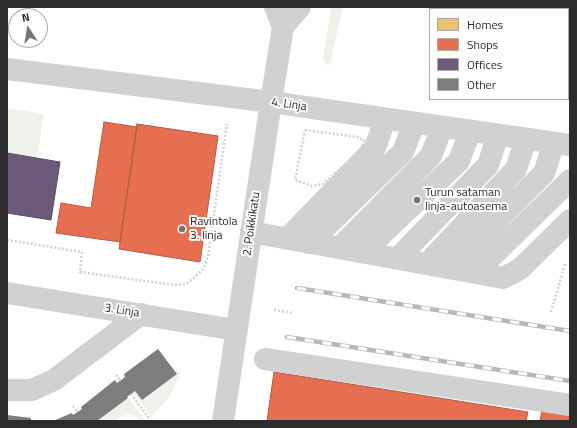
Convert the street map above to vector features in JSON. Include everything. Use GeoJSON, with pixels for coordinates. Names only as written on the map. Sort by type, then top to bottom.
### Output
{"type":"FeatureCollection","features":[{"type":"Feature","properties":{"kind":"street"},"geometry":{"type":"LineString","coordinates":[[275,7],[283,27],[300,7]]}},
{"type":"Feature","properties":{"kind":"street","name":"2. Poikkikatu"},"geometry":{"type":"LineString","coordinates":[[223,421],[283,27]]}},
{"type":"Feature","properties":{"kind":"street","name":"4. Linja"},"geometry":{"type":"LineString","coordinates":[[7,69],[271,102],[562,144]]}},
{"type":"Feature","properties":{"kind":"street"},"geometry":{"type":"LineString","coordinates":[[287,239],[374,148],[385,119]]}},
{"type":"Feature","properties":{"kind":"street"},"geometry":{"type":"LineString","coordinates":[[310,243],[403,152],[414,123]]}},
{"type":"Feature","properties":{"kind":"street"},"geometry":{"type":"LineString","coordinates":[[339,248],[431,156],[442,127]]}},
{"type":"Feature","properties":{"kind":"street"},"geometry":{"type":"LineString","coordinates":[[363,252],[459,161],[470,131]]}},
{"type":"Feature","properties":{"kind":"street"},"geometry":{"type":"LineString","coordinates":[[397,258],[488,165],[498,135]]}},
{"type":"Feature","properties":{"kind":"street"},"geometry":{"type":"LineString","coordinates":[[427,264],[516,169],[526,139]]}},
{"type":"Feature","properties":{"kind":"street"},"geometry":{"type":"LineString","coordinates":[[450,268],[544,173],[562,144]]}},
{"type":"Feature","properties":{"kind":"street"},"geometry":{"type":"LineString","coordinates":[[475,273],[570,180]]}},
{"type":"Feature","properties":{"kind":"street"},"geometry":{"type":"LineString","coordinates":[[251,232],[502,278],[520,269],[570,220]]}},
{"type":"Feature","properties":{"kind":"street","name":"3. Linja"},"geometry":{"type":"LineString","coordinates":[[7,293],[236,330]]}},
{"type":"Feature","properties":{"kind":"street"},"geometry":{"type":"LineString","coordinates":[[7,390],[32,390],[54,380],[141,314]]}},
{"type":"Feature","properties":{"kind":"street"},"geometry":{"type":"LineString","coordinates":[[265,359],[570,404]]}},
{"type":"Feature","properties":{"kind":"path"},"geometry":{"type":"LineString","coordinates":[[7,240],[82,252],[80,272],[174,285],[186,284],[204,268],[208,256],[227,124]]}},
{"type":"Feature","properties":{"kind":"path"},"geometry":{"type":"LineString","coordinates":[[305,130],[357,137],[364,140],[360,151],[323,184],[312,186],[296,180],[305,130]]}},
{"type":"Feature","properties":{"kind":"path"},"geometry":{"type":"LineString","coordinates":[[552,312],[566,261]]}},
{"type":"Feature","properties":{"kind":"path"},"geometry":{"type":"LineString","coordinates":[[274,310],[293,313]]}},
{"type":"Feature","properties":{"kind":"path"},"geometry":{"type":"LineString","coordinates":[[116,375],[120,380]]}},
{"type":"Feature","properties":{"kind":"path"},"geometry":{"type":"LineString","coordinates":[[131,394],[151,421]]}},
{"type":"Feature","properties":{"kind":"path"},"geometry":{"type":"LineString","coordinates":[[73,406],[78,412]]}},
{"type":"Feature","properties":{"kind":"shaded area"},"geometry":{"type":"Polygon","coordinates":[[[331,7],[343,7],[330,65],[327,65],[323,59],[331,7]]]}},
{"type":"Feature","properties":{"kind":"shaded area"},"geometry":{"type":"Polygon","coordinates":[[[7,108],[44,114],[37,158],[7,153],[7,108]]]}},
{"type":"Feature","properties":{"kind":"shaded area"},"geometry":{"type":"Polygon","coordinates":[[[171,366],[181,373],[168,398],[151,417],[133,392],[135,391],[142,400],[177,374],[171,366]]]}},
{"type":"Feature","properties":{"kind":"shaded area"},"geometry":{"type":"Polygon","coordinates":[[[128,398],[146,421],[142,421],[132,415],[126,415],[115,421],[97,421],[128,398]]]}},
{"type":"Feature","properties":{"kind":"building: Homes"},"geometry":{"type":"Polygon","coordinates":[[[570,7],[570,9],[569,8],[549,8],[570,7]]]}},
{"type":"Feature","properties":{"kind":"building: Shops"},"geometry":{"type":"Polygon","coordinates":[[[104,122],[137,127],[120,242],[56,233],[61,203],[91,208],[104,122]]]}},
{"type":"Feature","properties":{"kind":"building: Shops"},"geometry":{"type":"Polygon","coordinates":[[[137,124],[218,136],[200,262],[119,249],[137,124]]]}},
{"type":"Feature","properties":{"kind":"building: Shops"},"geometry":{"type":"Polygon","coordinates":[[[274,372],[528,412],[526,421],[267,421],[274,372]]]}},
{"type":"Feature","properties":{"kind":"building: Shops"},"geometry":{"type":"Polygon","coordinates":[[[542,411],[570,415],[570,421],[540,421],[542,411]]]}},
{"type":"Feature","properties":{"kind":"building: Offices"},"geometry":{"type":"Polygon","coordinates":[[[7,153],[60,162],[51,220],[7,213],[7,153]]]}},
{"type":"Feature","properties":{"kind":"building: Other"},"geometry":{"type":"Polygon","coordinates":[[[158,349],[177,374],[142,400],[135,391],[97,421],[53,421],[72,413],[73,415],[82,409],[81,407],[115,380],[117,383],[125,377],[124,374],[158,349]]]}},
{"type":"Feature","properties":{"kind":"building: Other"},"geometry":{"type":"Polygon","coordinates":[[[7,415],[31,418],[31,421],[7,421],[7,415]]]}},
{"type":"Feature","properties":{"kind":"railway"},"geometry":{"type":"LineString","coordinates":[[297,288],[570,331]]}},
{"type":"Feature","properties":{"kind":"railway"},"geometry":{"type":"LineString","coordinates":[[287,337],[570,381]]}},
{"type":"Feature","properties":{"kind":"place","name":"Turun sataman linja-autoasema"},"geometry":{"type":"Point","coordinates":[417,200]}},
{"type":"Feature","properties":{"kind":"place","name":"Ravintola 3. linja"},"geometry":{"type":"Point","coordinates":[182,229]}}]}
